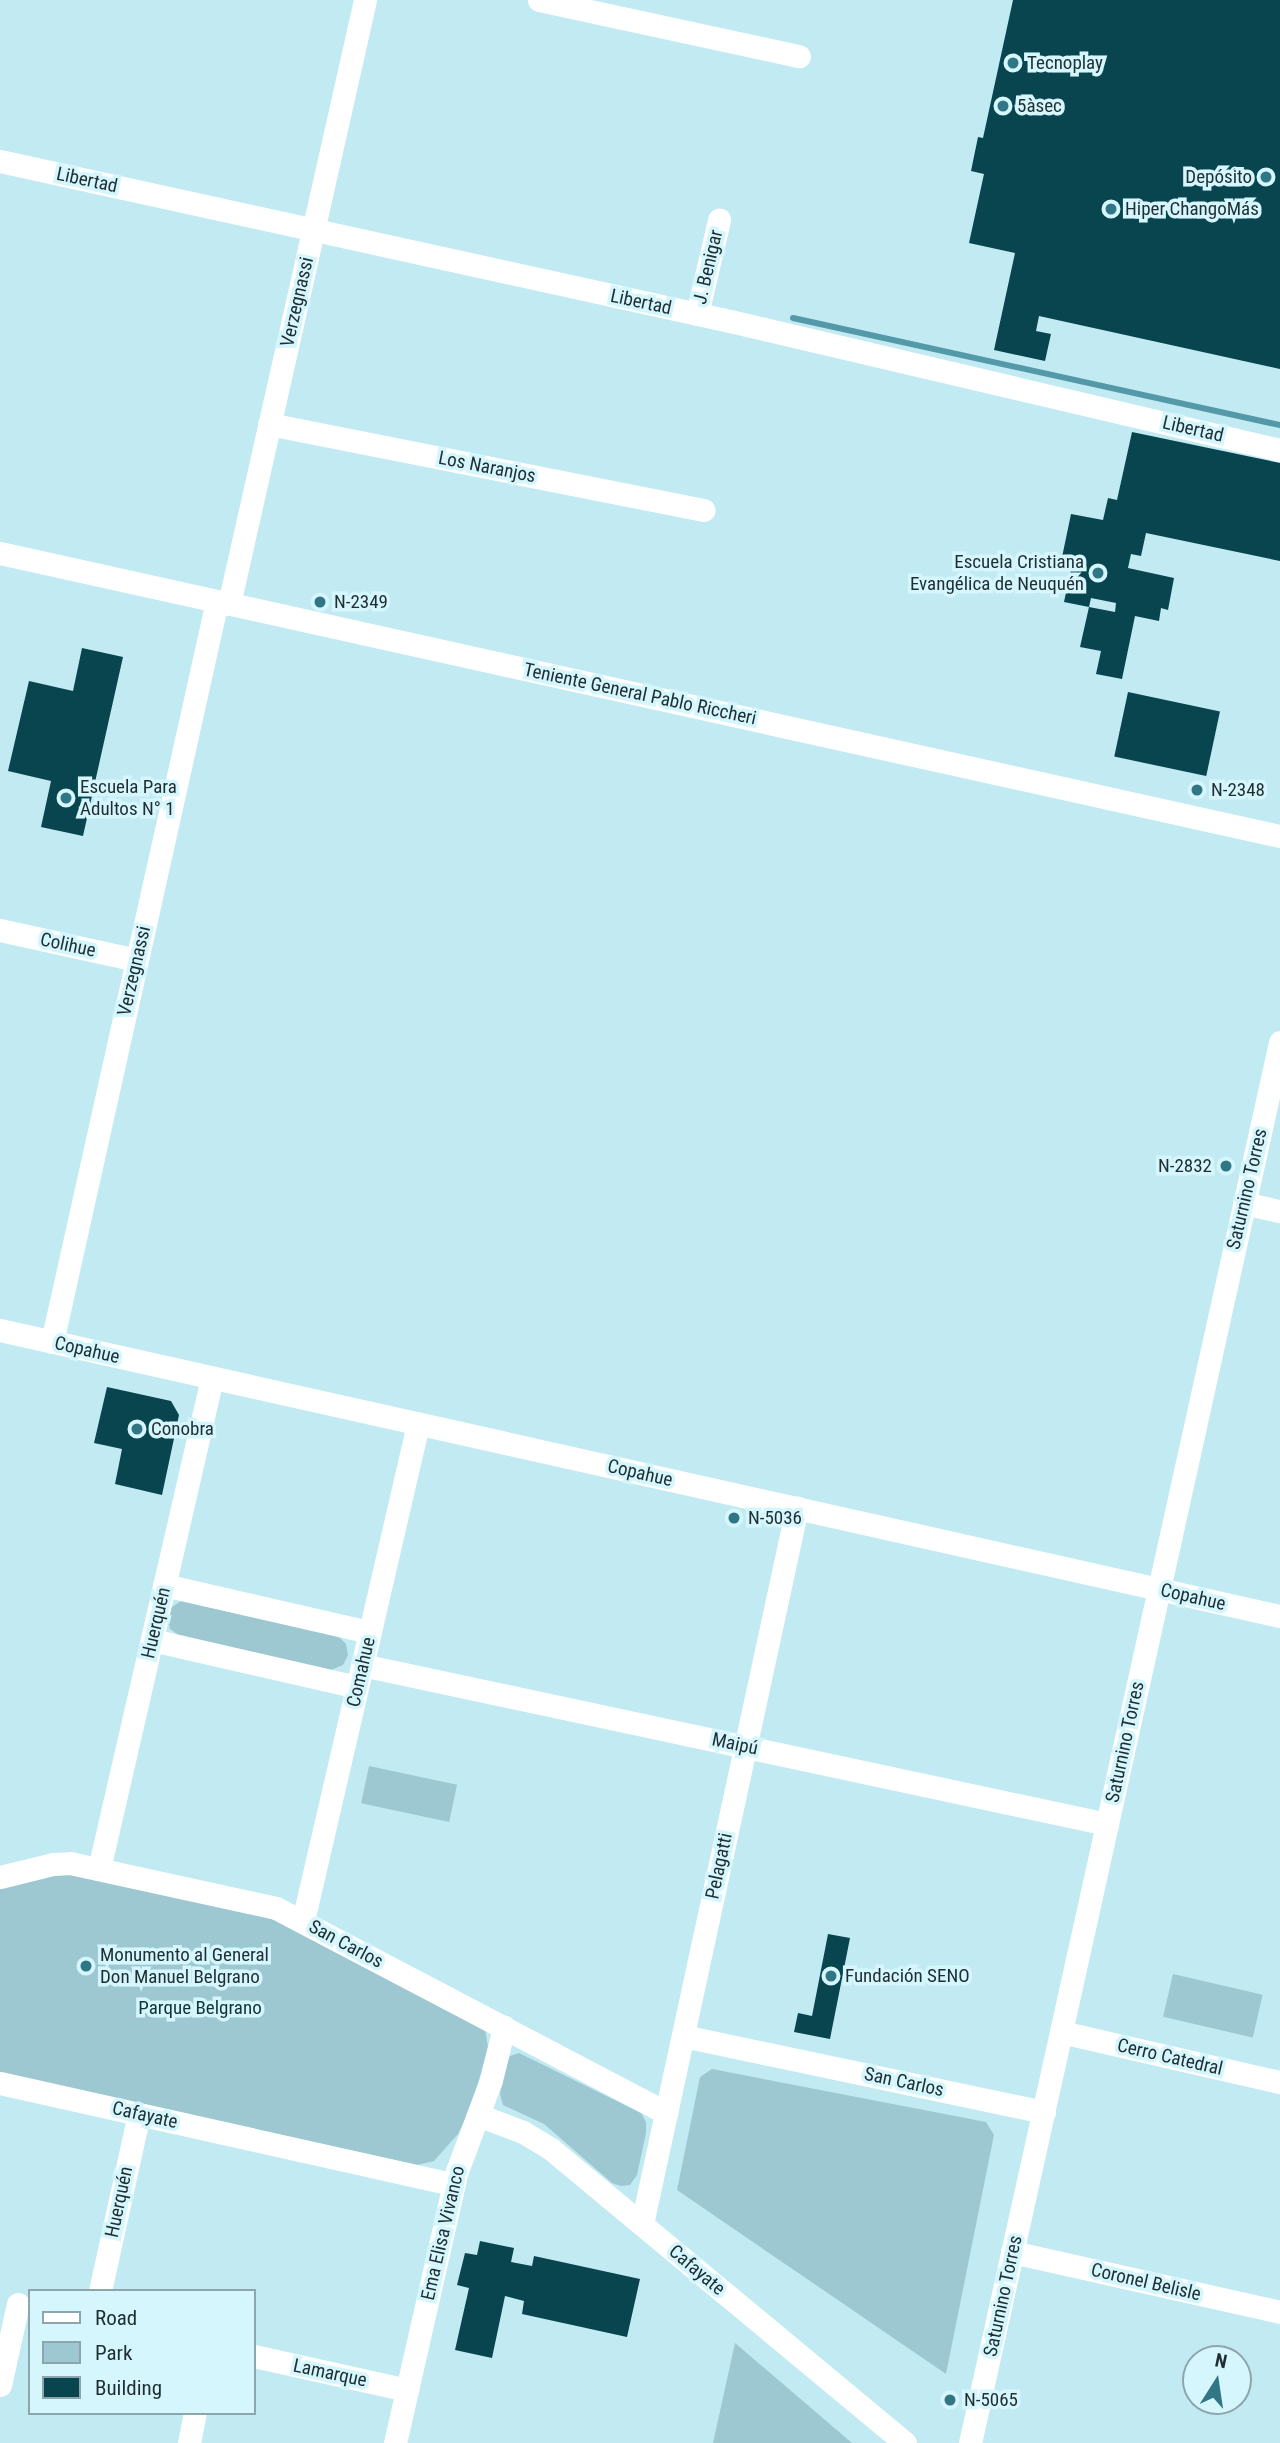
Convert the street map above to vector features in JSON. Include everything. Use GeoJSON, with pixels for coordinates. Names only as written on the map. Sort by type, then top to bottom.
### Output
{"type":"FeatureCollection","features":[{"type":"Feature","properties":{"kind":"street","name":"Verzegnassi"},"geometry":{"type":"LineString","coordinates":[[52,1342],[137,960],[223,602],[270,424],[365,0]]}},
{"type":"Feature","properties":{"kind":"street"},"geometry":{"type":"LineString","coordinates":[[538,0],[799,57]]}},
{"type":"Feature","properties":{"kind":"street","name":"Libertad"},"geometry":{"type":"LineString","coordinates":[[0,161],[697,314],[1280,450]]}},
{"type":"Feature","properties":{"kind":"street","name":"J. Benigar"},"geometry":{"type":"LineString","coordinates":[[697,314],[719,220]]}},
{"type":"Feature","properties":{"kind":"street","name":"Los Naranjos"},"geometry":{"type":"LineString","coordinates":[[270,424],[704,510]]}},
{"type":"Feature","properties":{"kind":"street","name":"Teniente General Pablo Riccheri"},"geometry":{"type":"LineString","coordinates":[[0,553],[1280,836]]}},
{"type":"Feature","properties":{"kind":"street","name":"Colihue"},"geometry":{"type":"LineString","coordinates":[[0,930],[137,960]]}},
{"type":"Feature","properties":{"kind":"street","name":"Saturnino Torres"},"geometry":{"type":"LineString","coordinates":[[970,2443],[1280,1042]]}},
{"type":"Feature","properties":{"kind":"street"},"geometry":{"type":"LineString","coordinates":[[1244,1203],[1280,1211]]}},
{"type":"Feature","properties":{"kind":"street","name":"Copahue"},"geometry":{"type":"LineString","coordinates":[[0,1331],[1280,1616]]}},
{"type":"Feature","properties":{"kind":"street","name":"Huerquén"},"geometry":{"type":"LineString","coordinates":[[99,1868],[212,1378]]}},
{"type":"Feature","properties":{"kind":"street","name":"Comahue"},"geometry":{"type":"LineString","coordinates":[[303,1921],[418,1424]]}},
{"type":"Feature","properties":{"kind":"street","name":"Pelagatti"},"geometry":{"type":"LineString","coordinates":[[642,2224],[797,1508]]}},
{"type":"Feature","properties":{"kind":"street"},"geometry":{"type":"LineString","coordinates":[[164,1585],[370,1632]]}},
{"type":"Feature","properties":{"kind":"street","name":"Maipú"},"geometry":{"type":"LineString","coordinates":[[152,1640],[745,1746],[1107,1824]]}},
{"type":"Feature","properties":{"kind":"street","name":"San Carlos"},"geometry":{"type":"LineString","coordinates":[[0,1877],[62,1863],[99,1868],[258,1903],[303,1921],[666,2113]]}},
{"type":"Feature","properties":{"kind":"street","name":"Ema Elisa Vivanco"},"geometry":{"type":"LineString","coordinates":[[395,2443],[453,2184],[467,2137],[491,2080],[504,2027]]}},
{"type":"Feature","properties":{"kind":"street","name":"Cerro Catedral"},"geometry":{"type":"LineString","coordinates":[[1061,2032],[1280,2081]]}},
{"type":"Feature","properties":{"kind":"street","name":"San Carlos"},"geometry":{"type":"LineString","coordinates":[[683,2036],[1044,2112]]}},
{"type":"Feature","properties":{"kind":"street","name":"Cafayate"},"geometry":{"type":"LineString","coordinates":[[0,2083],[453,2184]]}},
{"type":"Feature","properties":{"kind":"street","name":"Huerquén"},"geometry":{"type":"LineString","coordinates":[[100,2289],[139,2114]]}},
{"type":"Feature","properties":{"kind":"street","name":"Cafayate"},"geometry":{"type":"LineString","coordinates":[[478,2115],[543,2143],[905,2443]]}},
{"type":"Feature","properties":{"kind":"street","name":"Coronel Belisle"},"geometry":{"type":"LineString","coordinates":[[1012,2252],[1280,2312]]}},
{"type":"Feature","properties":{"kind":"street"},"geometry":{"type":"LineString","coordinates":[[0,2385],[16,2304]]}},
{"type":"Feature","properties":{"kind":"street","name":"Lamarque"},"geometry":{"type":"LineString","coordinates":[[256,2356],[407,2390]]}},
{"type":"Feature","properties":{"kind":"street"},"geometry":{"type":"LineString","coordinates":[[189,2443],[195,2415]]}},
{"type":"Feature","properties":{"kind":"green space"},"geometry":{"type":"Polygon","coordinates":[[[181,1601],[338,1636],[346,1644],[348,1655],[343,1665],[331,1670],[180,1636],[170,1629],[167,1617],[172,1607],[181,1601]]]}},
{"type":"Feature","properties":{"kind":"green space"},"geometry":{"type":"Polygon","coordinates":[[[369,1766],[457,1785],[449,1822],[361,1803],[369,1766]]]}},
{"type":"Feature","properties":{"kind":"green space","name":"Parque Belgrano"},"geometry":{"type":"Polygon","coordinates":[[[53,1871],[260,1912],[485,2029],[488,2047],[472,2105],[458,2134],[434,2161],[417,2165],[0,2073],[0,1885],[53,1871]]]}},
{"type":"Feature","properties":{"kind":"green space"},"geometry":{"type":"Polygon","coordinates":[[[1173,1974],[1263,1995],[1253,2038],[1163,2017],[1173,1974]]]}},
{"type":"Feature","properties":{"kind":"green space"},"geometry":{"type":"Polygon","coordinates":[[[519,2053],[641,2113],[646,2122],[646,2133],[637,2175],[630,2185],[612,2183],[544,2124],[503,2105],[500,2094],[506,2062],[510,2056],[519,2053]]]}},
{"type":"Feature","properties":{"kind":"green space"},"geometry":{"type":"Polygon","coordinates":[[[712,2069],[986,2122],[994,2135],[946,2374],[677,2190],[700,2077],[712,2069]]]}},
{"type":"Feature","properties":{"kind":"green space"},"geometry":{"type":"Polygon","coordinates":[[[735,2343],[852,2443],[713,2443],[735,2343]]]}},
{"type":"Feature","properties":{"kind":"building","name":"Hiper ChangoMás"},"geometry":{"type":"Polygon","coordinates":[[[1013,0],[1280,0],[1280,369],[1039,316],[1036,331],[1051,334],[1045,361],[994,350],[1015,253],[969,243],[984,174],[971,171],[978,137],[983,138],[1013,0]]]}},
{"type":"Feature","properties":{"kind":"building"},"geometry":{"type":"Polygon","coordinates":[[[1132,432],[1280,463],[1280,561],[1146,533],[1141,556],[1131,554],[1128,568],[1174,578],[1168,610],[1161,608],[1159,621],[1135,616],[1122,679],[1096,674],[1101,651],[1080,647],[1089,607],[1064,602],[1072,564],[1061,562],[1071,514],[1103,520],[1108,498],[1117,500],[1132,432]],[[1091,598],[1089,607],[1115,612],[1116,603],[1091,598]]]}},
{"type":"Feature","properties":{"kind":"building"},"geometry":{"type":"Polygon","coordinates":[[[82,648],[123,657],[83,836],[41,827],[51,781],[8,771],[29,681],[73,691],[82,648]]]}},
{"type":"Feature","properties":{"kind":"building"},"geometry":{"type":"Polygon","coordinates":[[[1128,692],[1220,712],[1206,776],[1114,757],[1128,692]]]}},
{"type":"Feature","properties":{"kind":"building","name":"Conobra"},"geometry":{"type":"Polygon","coordinates":[[[107,1387],[171,1401],[179,1415],[162,1495],[115,1484],[122,1449],[94,1443],[107,1387]]]}},
{"type":"Feature","properties":{"kind":"building","name":"Fundación SENO"},"geometry":{"type":"Polygon","coordinates":[[[828,1934],[850,1938],[830,2039],[794,2032],[798,2013],[812,2016],[828,1934]]]}},
{"type":"Feature","properties":{"kind":"building"},"geometry":{"type":"Polygon","coordinates":[[[480,2241],[514,2248],[511,2262],[532,2266],[534,2256],[640,2279],[627,2337],[522,2314],[524,2301],[505,2296],[492,2358],[455,2350],[469,2288],[457,2285],[465,2253],[477,2255],[480,2241]]]}},
{"type":"Feature","properties":{"kind":"waterway"},"geometry":{"type":"LineString","coordinates":[[793,318],[1280,425]]}},
{"type":"Feature","properties":{"kind":"place","name":"Tecnoplay"},"geometry":{"type":"Point","coordinates":[1013,63]}},
{"type":"Feature","properties":{"kind":"place","name":"5àsec"},"geometry":{"type":"Point","coordinates":[1003,106]}},
{"type":"Feature","properties":{"kind":"place","name":"Depósito"},"geometry":{"type":"Point","coordinates":[1266,177]}},
{"type":"Feature","properties":{"kind":"place","name":"Hiper ChangoMás"},"geometry":{"type":"Point","coordinates":[1111,209]}},
{"type":"Feature","properties":{"kind":"place","name":"Escuela Cristiana Evangélica de Neuquén"},"geometry":{"type":"Point","coordinates":[1098,573]}},
{"type":"Feature","properties":{"kind":"place","name":"N-2349"},"geometry":{"type":"Point","coordinates":[320,602]}},
{"type":"Feature","properties":{"kind":"place","name":"N-2348"},"geometry":{"type":"Point","coordinates":[1197,790]}},
{"type":"Feature","properties":{"kind":"place","name":"Escuela Para Adultos N° 1"},"geometry":{"type":"Point","coordinates":[66,798]}},
{"type":"Feature","properties":{"kind":"place","name":"N-2832"},"geometry":{"type":"Point","coordinates":[1226,1166]}},
{"type":"Feature","properties":{"kind":"place","name":"Conobra"},"geometry":{"type":"Point","coordinates":[137,1429]}},
{"type":"Feature","properties":{"kind":"place","name":"N-5036"},"geometry":{"type":"Point","coordinates":[734,1518]}},
{"type":"Feature","properties":{"kind":"place","name":"Monumento al General Don Manuel Belgrano"},"geometry":{"type":"Point","coordinates":[86,1966]}},
{"type":"Feature","properties":{"kind":"place","name":"Fundación SENO"},"geometry":{"type":"Point","coordinates":[831,1976]}},
{"type":"Feature","properties":{"kind":"place","name":"N-5065"},"geometry":{"type":"Point","coordinates":[950,2400]}}]}
